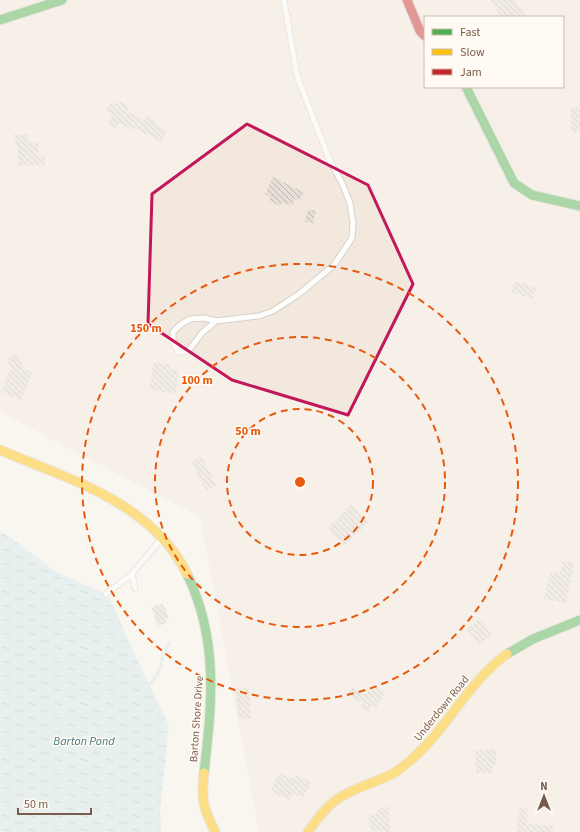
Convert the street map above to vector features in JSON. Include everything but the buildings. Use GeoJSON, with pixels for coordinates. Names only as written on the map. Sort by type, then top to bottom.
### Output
{"type":"FeatureCollection","features":[{"type":"Feature","properties":{"kind":"street"},"geometry":{"type":"LineString","coordinates":[[0,20],[62,0]]}},
{"type":"Feature","properties":{"kind":"street"},"geometry":{"type":"LineString","coordinates":[[407,0],[420,31],[424,35]]}},
{"type":"Feature","properties":{"kind":"street"},"geometry":{"type":"LineString","coordinates":[[466,88],[514,183],[532,195],[580,206]]}},
{"type":"Feature","properties":{"kind":"street","name":"Barton Shore Drive"},"geometry":{"type":"LineString","coordinates":[[0,450],[93,490],[133,512],[164,538],[177,555],[193,584],[204,614],[210,652],[212,688],[202,794],[205,811],[215,832]]}},
{"type":"Feature","properties":{"kind":"street","name":"Underdown Road"},"geometry":{"type":"LineString","coordinates":[[308,832],[317,817],[339,797],[397,771],[425,748],[463,698],[493,666],[515,648],[580,620]]}},
{"type":"Feature","properties":{"kind":"lane"},"geometry":{"type":"LineString","coordinates":[[216,321],[202,333],[188,350],[178,352],[173,341],[173,332],[180,325],[190,319],[204,318],[216,321],[259,316],[273,311],[299,294],[334,265],[352,238],[353,224],[350,203],[342,183],[330,161],[297,76],[284,0]]}},
{"type":"Feature","properties":{"kind":"lane"},"geometry":{"type":"LineString","coordinates":[[106,594],[132,574],[157,544],[164,538]]}},
{"type":"Feature","properties":{"kind":"lane"},"geometry":{"type":"LineString","coordinates":[[132,574],[135,588]]}},
{"type":"Feature","properties":{"kind":"path"},"geometry":{"type":"LineString","coordinates":[[94,637],[122,622]]}},
{"type":"Feature","properties":{"kind":"path"},"geometry":{"type":"LineString","coordinates":[[152,676],[157,680]]}},
{"type":"Feature","properties":{"kind":"highlighted area"},"geometry":{"type":"Polygon","coordinates":[[[247,124],[368,185],[413,284],[348,415],[232,380],[148,324],[152,194],[247,124]]]}},
{"type":"Feature","properties":{"kind":"shaded area"},"geometry":{"type":"Polygon","coordinates":[[[0,0],[580,0],[580,832],[259,832],[200,517],[0,412],[0,0]]]}},
{"type":"Feature","properties":{"kind":"water","name":"Barton Pond"},"geometry":{"type":"Polygon","coordinates":[[[0,531],[56,572],[106,594],[110,598],[133,651],[169,726],[160,811],[161,832],[0,832],[0,531]]]}},
{"type":"Feature","properties":{"kind":"waterway"},"geometry":{"type":"LineString","coordinates":[[147,688],[158,672],[162,655],[166,652],[169,643]]}},
{"type":"Feature","properties":{"kind":"traffic: fast"},"geometry":{"type":"LineString","coordinates":[[0,20],[62,0]]}},
{"type":"Feature","properties":{"kind":"traffic: fast"},"geometry":{"type":"LineString","coordinates":[[466,88],[514,183],[532,195],[580,206]]}},
{"type":"Feature","properties":{"kind":"traffic: fast"},"geometry":{"type":"LineString","coordinates":[[187,574],[197,599],[209,648],[211,697],[204,773]]}},
{"type":"Feature","properties":{"kind":"traffic: fast"},"geometry":{"type":"LineString","coordinates":[[507,654],[533,639],[580,620]]}},
{"type":"Feature","properties":{"kind":"traffic: slow"},"geometry":{"type":"LineString","coordinates":[[0,450],[80,483],[106,496],[130,511],[153,528],[172,549],[187,574]]}},
{"type":"Feature","properties":{"kind":"traffic: slow"},"geometry":{"type":"LineString","coordinates":[[308,832],[320,815],[336,800],[350,792],[394,773],[411,760],[436,734],[481,678],[493,665],[507,654]]}},
{"type":"Feature","properties":{"kind":"traffic: slow"},"geometry":{"type":"LineString","coordinates":[[204,773],[203,797],[205,809],[215,832]]}},
{"type":"Feature","properties":{"kind":"traffic: jam"},"geometry":{"type":"LineString","coordinates":[[407,0],[420,31],[424,35]]}}]}
